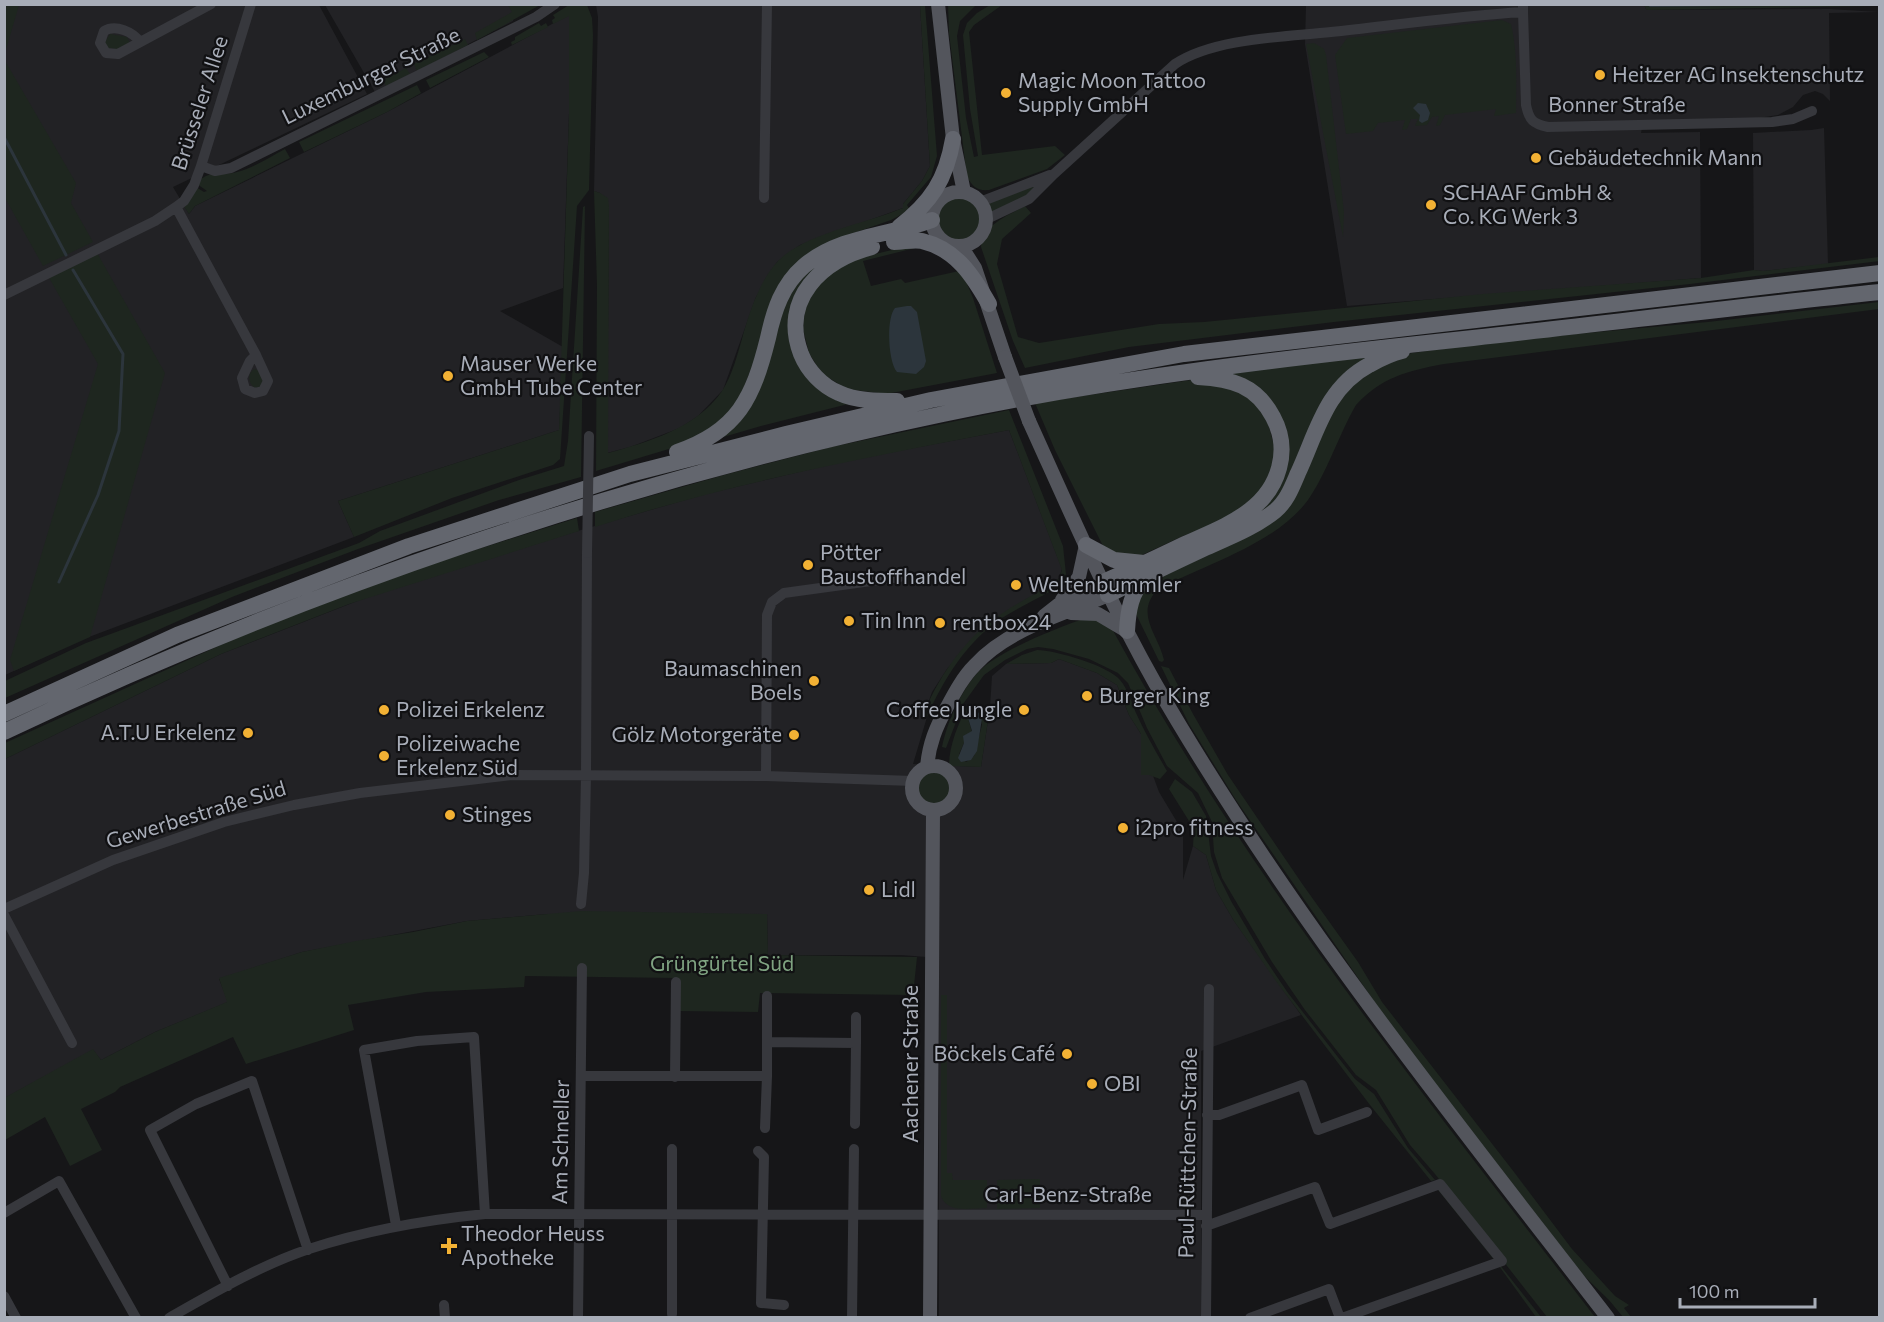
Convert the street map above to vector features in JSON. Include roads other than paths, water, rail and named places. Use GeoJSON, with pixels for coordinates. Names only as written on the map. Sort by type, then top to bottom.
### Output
{"type":"FeatureCollection","features":[{"type":"Feature","properties":{"kind":"highway"},"geometry":{"type":"LineString","coordinates":[[931,400],[880,401],[839,393],[828,387],[812,373],[798,344],[796,331],[798,307],[808,286],[831,264],[894,236],[922,207],[940,183],[953,139]]}},
{"type":"Feature","properties":{"kind":"highway"},"geometry":{"type":"LineString","coordinates":[[630,474],[657,458],[705,441],[734,417],[753,387],[774,311],[787,286],[804,266],[816,257],[843,245],[933,226]]}},
{"type":"Feature","properties":{"kind":"highway"},"geometry":{"type":"LineString","coordinates":[[894,236],[921,241],[955,257],[970,272],[989,304]]}},
{"type":"Feature","properties":{"kind":"highway"},"geometry":{"type":"LineString","coordinates":[[4,714],[177,635],[409,546],[630,474],[786,434],[931,400],[1124,364],[1231,347],[1880,273]]}},
{"type":"Feature","properties":{"kind":"highway"},"geometry":{"type":"LineString","coordinates":[[4,732],[181,652],[427,560],[532,524],[690,476],[885,426],[1128,380],[1356,349],[1880,292]]}},
{"type":"Feature","properties":{"kind":"highway"},"geometry":{"type":"LineString","coordinates":[[1086,545],[1114,560],[1146,569],[1240,532],[1263,519],[1282,504],[1289,495],[1323,412],[1333,395],[1350,378],[1389,354],[1473,338]]}},
{"type":"Feature","properties":{"kind":"highway"},"geometry":{"type":"LineString","coordinates":[[1105,589],[1146,569],[1251,509],[1271,486],[1281,461],[1283,445],[1277,425],[1265,404],[1241,385],[1222,378],[1191,376],[1128,380]]}},
{"type":"Feature","properties":{"kind":"highway"},"geometry":{"type":"LineString","coordinates":[[1127,631],[1134,592],[1146,569]]}},
{"type":"Feature","properties":{"kind":"main road"},"geometry":{"type":"LineString","coordinates":[[940,4],[960,192]]}},
{"type":"Feature","properties":{"kind":"main road"},"geometry":{"type":"LineString","coordinates":[[960,192],[972,195],[980,201],[987,219],[983,232],[968,244],[947,243],[933,226],[936,205],[941,199],[960,192]]}},
{"type":"Feature","properties":{"kind":"main road"},"geometry":{"type":"LineString","coordinates":[[968,244],[987,280],[989,304],[1005,357],[1029,421],[1105,589],[1183,729],[1258,848],[1414,1067],[1608,1317]]}},
{"type":"Feature","properties":{"kind":"main road"},"geometry":{"type":"LineString","coordinates":[[1061,609],[1079,577],[1086,545]]}},
{"type":"Feature","properties":{"kind":"main road"},"geometry":{"type":"LineString","coordinates":[[933,767],[947,706],[963,678],[976,663],[992,650],[1061,609],[1105,589]]}},
{"type":"Feature","properties":{"kind":"main road"},"geometry":{"type":"LineString","coordinates":[[1061,609],[1098,614],[1127,631]]}},
{"type":"Feature","properties":{"kind":"main road"},"geometry":{"type":"LineString","coordinates":[[933,767],[948,771],[954,779],[956,793],[947,806],[933,811],[916,802],[912,794],[913,781],[918,772],[933,767]]}},
{"type":"Feature","properties":{"kind":"main road","name":"Aachener Straße"},"geometry":{"type":"LineString","coordinates":[[930,1317],[933,811]]}},
{"type":"Feature","properties":{"kind":"street"},"geometry":{"type":"LineString","coordinates":[[140,42],[211,4]]}},
{"type":"Feature","properties":{"kind":"street","name":"Brüsseler Allee"},"geometry":{"type":"LineString","coordinates":[[4,294],[155,221],[184,201],[194,185],[201,166],[251,4]]}},
{"type":"Feature","properties":{"kind":"street","name":"Luxemburger Straße"},"geometry":{"type":"LineString","coordinates":[[201,166],[215,171],[231,168],[536,16],[555,4]]}},
{"type":"Feature","properties":{"kind":"street"},"geometry":{"type":"LineString","coordinates":[[764,198],[767,4]]}},
{"type":"Feature","properties":{"kind":"street"},"geometry":{"type":"LineString","coordinates":[[987,219],[1029,199],[1175,64],[1189,55],[1265,38],[1523,8]]}},
{"type":"Feature","properties":{"kind":"street","name":"Bonner Straße"},"geometry":{"type":"LineString","coordinates":[[1523,8],[1526,105],[1528,116],[1537,125],[1548,127],[1772,122],[1793,119],[1812,111]]}},
{"type":"Feature","properties":{"kind":"street"},"geometry":{"type":"LineString","coordinates":[[980,201],[1054,174]]}},
{"type":"Feature","properties":{"kind":"street"},"geometry":{"type":"LineString","coordinates":[[176,207],[256,355]]}},
{"type":"Feature","properties":{"kind":"street"},"geometry":{"type":"LineString","coordinates":[[581,904],[586,775],[589,436]]}},
{"type":"Feature","properties":{"kind":"street"},"geometry":{"type":"LineString","coordinates":[[766,776],[767,615],[772,602],[784,592],[900,577]]}},
{"type":"Feature","properties":{"kind":"street","name":"Gewerbestraße Süd"},"geometry":{"type":"LineString","coordinates":[[4,909],[113,860],[224,822],[294,805],[363,792],[512,775],[766,776],[913,781]]}},
{"type":"Feature","properties":{"kind":"street"},"geometry":{"type":"LineString","coordinates":[[4,915],[72,1043]]}},
{"type":"Feature","properties":{"kind":"street","name":"Am Schneller"},"geometry":{"type":"LineString","coordinates":[[578,1317],[582,968]]}},
{"type":"Feature","properties":{"kind":"street"},"geometry":{"type":"LineString","coordinates":[[675,1077],[676,982]]}},
{"type":"Feature","properties":{"kind":"street","name":"Paul-Rüttchen-Straße"},"geometry":{"type":"LineString","coordinates":[[1206,1317],[1209,989]]}},
{"type":"Feature","properties":{"kind":"street"},"geometry":{"type":"LineString","coordinates":[[765,1128],[767,996]]}},
{"type":"Feature","properties":{"kind":"street"},"geometry":{"type":"LineString","coordinates":[[855,1125],[856,1017]]}},
{"type":"Feature","properties":{"kind":"street"},"geometry":{"type":"LineString","coordinates":[[396,1225],[364,1050],[417,1041],[474,1037],[485,1214]]}},
{"type":"Feature","properties":{"kind":"street"},"geometry":{"type":"LineString","coordinates":[[767,1042],[856,1043]]}},
{"type":"Feature","properties":{"kind":"street"},"geometry":{"type":"LineString","coordinates":[[582,1077],[767,1076]]}},
{"type":"Feature","properties":{"kind":"street"},"geometry":{"type":"LineString","coordinates":[[228,1286],[150,1130],[196,1104],[252,1081],[308,1250]]}},
{"type":"Feature","properties":{"kind":"street"},"geometry":{"type":"LineString","coordinates":[[1207,1115],[1219,1114],[1302,1085],[1318,1130],[1367,1112]]}},
{"type":"Feature","properties":{"kind":"street"},"geometry":{"type":"LineString","coordinates":[[672,1149],[672,1314]]}},
{"type":"Feature","properties":{"kind":"street"},"geometry":{"type":"LineString","coordinates":[[852,1316],[854,1149]]}},
{"type":"Feature","properties":{"kind":"street"},"geometry":{"type":"LineString","coordinates":[[758,1151],[764,1157],[761,1303],[784,1305]]}},
{"type":"Feature","properties":{"kind":"street"},"geometry":{"type":"LineString","coordinates":[[4,1213],[59,1181],[136,1317]]}},
{"type":"Feature","properties":{"kind":"street","name":"Carl-Benz-Straße"},"geometry":{"type":"LineString","coordinates":[[169,1317],[228,1286],[308,1250],[396,1225],[485,1214],[930,1214],[1206,1220],[1315,1187],[1330,1224],[1440,1184],[1502,1261],[1341,1317]]}},
{"type":"Feature","properties":{"kind":"street"},"geometry":{"type":"LineString","coordinates":[[1250,1317],[1329,1289],[1341,1317]]}},
{"type":"Feature","properties":{"kind":"street"},"geometry":{"type":"LineString","coordinates":[[4,1296],[16,1317]]}},
{"type":"Feature","properties":{"kind":"street"},"geometry":{"type":"LineString","coordinates":[[444,1305],[445,1317]]}},
{"type":"Feature","properties":{"kind":"waterway"},"geometry":{"type":"LineString","coordinates":[[4,137],[66,255]]}},
{"type":"Feature","properties":{"kind":"waterway"},"geometry":{"type":"LineString","coordinates":[[59,582],[98,495],[119,431],[123,354],[73,270]]}},
{"type":"Feature","properties":{"kind":"place","name":"Heitzer AG Insektenschutz"},"geometry":{"type":"Point","coordinates":[1600,75]}},
{"type":"Feature","properties":{"kind":"place","name":"Magic Moon Tattoo Supply GmbH"},"geometry":{"type":"Point","coordinates":[1006,93]}},
{"type":"Feature","properties":{"kind":"place","name":"Gebäudetechnik Mann"},"geometry":{"type":"Point","coordinates":[1536,158]}},
{"type":"Feature","properties":{"kind":"place","name":"SCHAAF GmbH & Co. KG Werk 3"},"geometry":{"type":"Point","coordinates":[1431,205]}},
{"type":"Feature","properties":{"kind":"place","name":"Mauser Werke GmbH Tube Center"},"geometry":{"type":"Point","coordinates":[448,376]}},
{"type":"Feature","properties":{"kind":"place","name":"Pötter Baustoffhandel"},"geometry":{"type":"Point","coordinates":[808,565]}},
{"type":"Feature","properties":{"kind":"place","name":"Weltenbummler"},"geometry":{"type":"Point","coordinates":[1016,585]}},
{"type":"Feature","properties":{"kind":"place","name":"Tin Inn"},"geometry":{"type":"Point","coordinates":[849,621]}},
{"type":"Feature","properties":{"kind":"place","name":"rentbox24"},"geometry":{"type":"Point","coordinates":[940,623]}},
{"type":"Feature","properties":{"kind":"place","name":"Baumaschinen Boels"},"geometry":{"type":"Point","coordinates":[814,681]}},
{"type":"Feature","properties":{"kind":"place","name":"Burger King"},"geometry":{"type":"Point","coordinates":[1087,696]}},
{"type":"Feature","properties":{"kind":"place","name":"Polizei Erkelenz"},"geometry":{"type":"Point","coordinates":[384,710]}},
{"type":"Feature","properties":{"kind":"place","name":"Coffee Jungle"},"geometry":{"type":"Point","coordinates":[1024,710]}},
{"type":"Feature","properties":{"kind":"place","name":"A.T.U Erkelenz"},"geometry":{"type":"Point","coordinates":[248,733]}},
{"type":"Feature","properties":{"kind":"place","name":"Gölz Motorgeräte"},"geometry":{"type":"Point","coordinates":[794,735]}},
{"type":"Feature","properties":{"kind":"place","name":"Polizeiwache Erkelenz Süd"},"geometry":{"type":"Point","coordinates":[384,756]}},
{"type":"Feature","properties":{"kind":"place","name":"Stinges"},"geometry":{"type":"Point","coordinates":[450,815]}},
{"type":"Feature","properties":{"kind":"place","name":"i2pro fitness"},"geometry":{"type":"Point","coordinates":[1123,828]}},
{"type":"Feature","properties":{"kind":"place","name":"Lidl"},"geometry":{"type":"Point","coordinates":[869,890]}},
{"type":"Feature","properties":{"kind":"place","name":"Böckels Café"},"geometry":{"type":"Point","coordinates":[1067,1054]}},
{"type":"Feature","properties":{"kind":"place","name":"OBI"},"geometry":{"type":"Point","coordinates":[1092,1084]}},
{"type":"Feature","properties":{"kind":"place","name":"Theodor Heuss Apotheke"},"geometry":{"type":"Point","coordinates":[449,1246]}},
{"type":"Feature","properties":{"kind":"park label","name":"Grüngürtel Süd"},"geometry":{"type":"Point","coordinates":[722,964]}}]}
